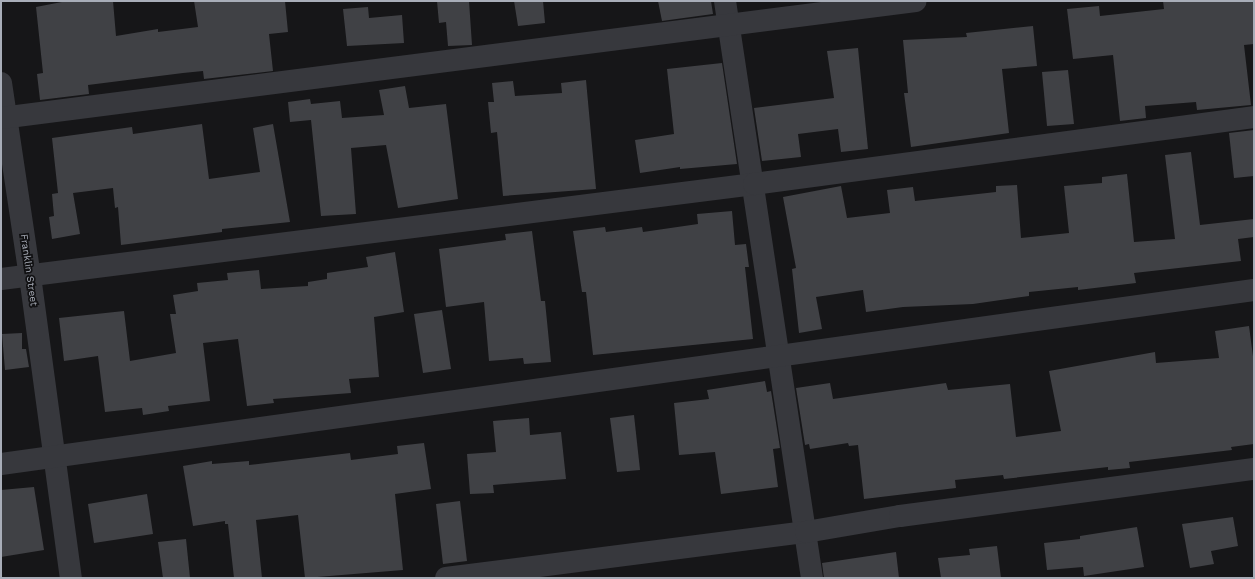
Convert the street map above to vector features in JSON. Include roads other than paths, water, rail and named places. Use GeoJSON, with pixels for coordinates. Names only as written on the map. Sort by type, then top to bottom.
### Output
{"type":"FeatureCollection","features":[{"type":"Feature","properties":{"kind":"street"},"geometry":{"type":"LineString","coordinates":[[725,1],[754,184],[778,357],[812,578]]}},
{"type":"Feature","properties":{"kind":"street"},"geometry":{"type":"LineString","coordinates":[[4,118],[916,1]]}},
{"type":"Feature","properties":{"kind":"street","name":"Franklin Street"},"geometry":{"type":"LineString","coordinates":[[1,83],[4,118],[30,276],[71,578]]}},
{"type":"Feature","properties":{"kind":"street"},"geometry":{"type":"LineString","coordinates":[[1,279],[754,184],[1254,117]]}},
{"type":"Feature","properties":{"kind":"street"},"geometry":{"type":"LineString","coordinates":[[1,464],[54,458],[1254,290]]}},
{"type":"Feature","properties":{"kind":"street"},"geometry":{"type":"LineString","coordinates":[[446,578],[806,532],[900,516],[1254,469]]}}]}
